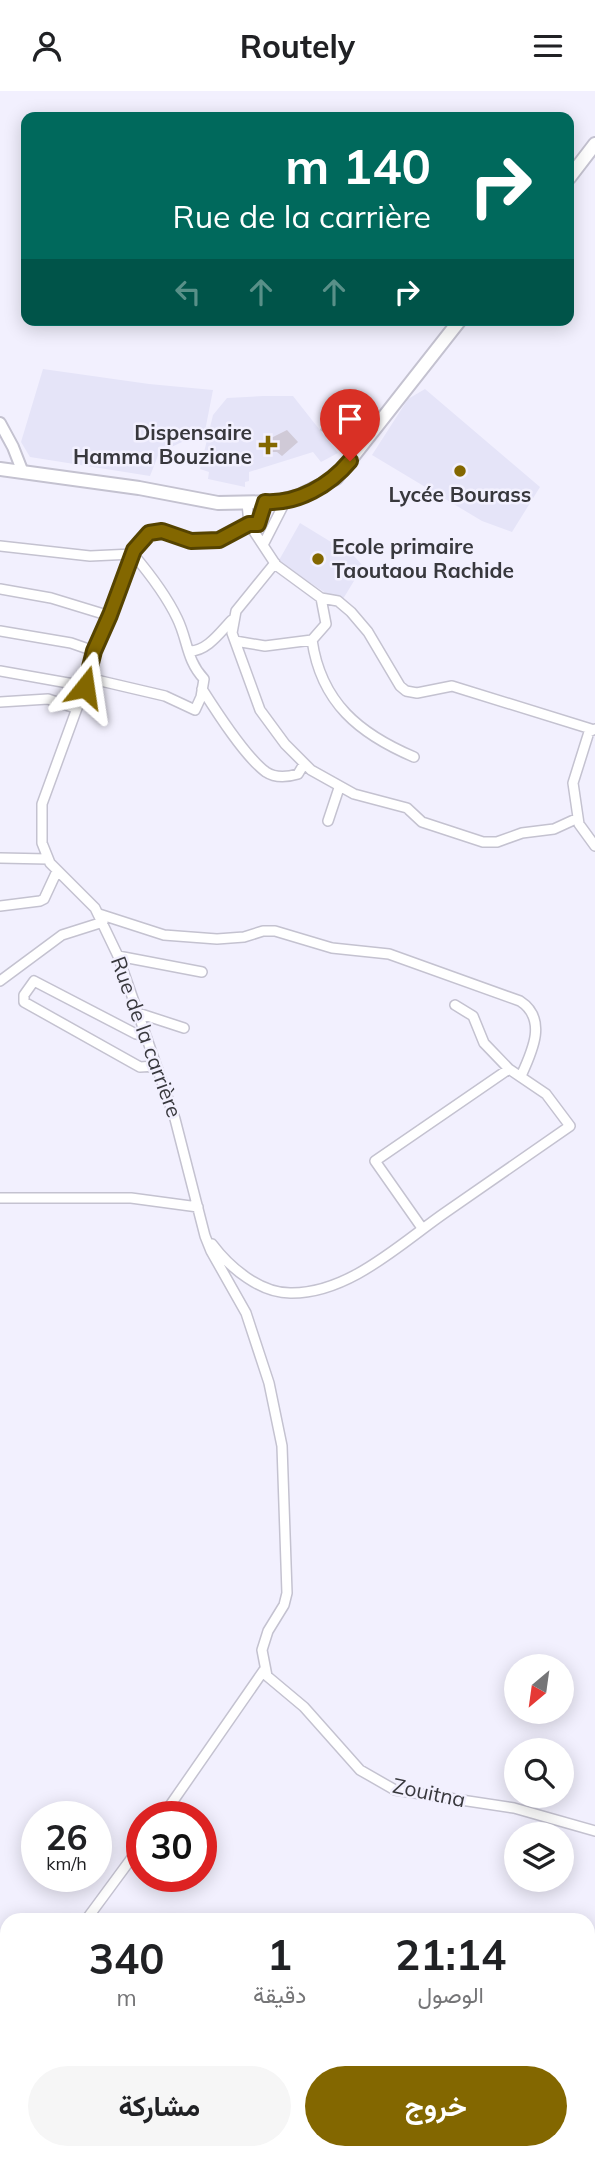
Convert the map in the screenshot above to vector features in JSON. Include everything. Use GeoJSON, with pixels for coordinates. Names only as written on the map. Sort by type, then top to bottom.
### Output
{"type":"FeatureCollection","features":[{"type":"Feature","properties":{"kind":"main road"},"geometry":{"type":"LineString","coordinates":[[574,171],[595,144]]}},
{"type":"Feature","properties":{"kind":"main road"},"geometry":{"type":"LineString","coordinates":[[0,469],[22,470],[218,503],[286,500],[337,478],[455,326]]}},
{"type":"Feature","properties":{"kind":"street"},"geometry":{"type":"LineString","coordinates":[[0,423],[22,470]]}},
{"type":"Feature","properties":{"kind":"street"},"geometry":{"type":"LineString","coordinates":[[263,545],[286,500]]}},
{"type":"Feature","properties":{"kind":"street"},"geometry":{"type":"LineString","coordinates":[[254,527],[265,502]]}},
{"type":"Feature","properties":{"kind":"street"},"geometry":{"type":"LineString","coordinates":[[247,503],[254,527],[275,563],[321,598],[338,601],[351,612],[368,632],[400,686],[406,691],[425,692],[452,686],[593,729],[573,783],[581,829],[595,846]]}},
{"type":"Feature","properties":{"kind":"street","name":"Rue de la carrière"},"geometry":{"type":"LineString","coordinates":[[254,527],[219,540],[191,541],[154,530],[132,554],[94,651],[86,682],[42,804],[42,843],[48,859],[82,892],[101,918],[118,956],[175,1119],[211,1251],[246,1313],[269,1383],[282,1446],[287,1593],[284,1605],[268,1631],[262,1650],[264,1670]]}},
{"type":"Feature","properties":{"kind":"street"},"geometry":{"type":"LineString","coordinates":[[0,546],[90,557],[132,554],[148,572],[177,619],[191,663],[204,678],[201,697],[195,710],[165,696],[0,671]]}},
{"type":"Feature","properties":{"kind":"street"},"geometry":{"type":"LineString","coordinates":[[189,651],[195,651],[211,641],[232,620],[244,598],[275,563]]}},
{"type":"Feature","properties":{"kind":"street"},"geometry":{"type":"LineString","coordinates":[[0,589],[51,598],[110,615]]}},
{"type":"Feature","properties":{"kind":"street"},"geometry":{"type":"LineString","coordinates":[[235,641],[279,646],[312,640],[326,624],[321,598]]}},
{"type":"Feature","properties":{"kind":"street"},"geometry":{"type":"LineString","coordinates":[[232,620],[235,641],[260,710],[304,764],[339,788],[407,808],[422,822],[483,842],[497,842],[522,833],[554,829],[578,818]]}},
{"type":"Feature","properties":{"kind":"street"},"geometry":{"type":"LineString","coordinates":[[0,631],[71,643],[94,651]]}},
{"type":"Feature","properties":{"kind":"street"},"geometry":{"type":"LineString","coordinates":[[312,640],[326,683],[351,719],[377,740],[414,757]]}},
{"type":"Feature","properties":{"kind":"street"},"geometry":{"type":"LineString","coordinates":[[201,687],[230,733],[267,772],[280,776],[294,775],[298,774],[304,764]]}},
{"type":"Feature","properties":{"kind":"street"},"geometry":{"type":"LineString","coordinates":[[0,702],[48,699],[75,708]]}},
{"type":"Feature","properties":{"kind":"street"},"geometry":{"type":"LineString","coordinates":[[328,821],[339,788]]}},
{"type":"Feature","properties":{"kind":"street"},"geometry":{"type":"LineString","coordinates":[[0,859],[48,859]]}},
{"type":"Feature","properties":{"kind":"street"},"geometry":{"type":"LineString","coordinates":[[0,906],[44,899],[57,870]]}},
{"type":"Feature","properties":{"kind":"street"},"geometry":{"type":"LineString","coordinates":[[0,981],[62,935],[101,918],[164,935],[217,939],[244,937],[263,930],[275,931],[331,948],[389,954],[520,1001],[529,1007],[536,1025],[531,1055],[522,1076]]}},
{"type":"Feature","properties":{"kind":"street"},"geometry":{"type":"LineString","coordinates":[[118,956],[202,972]]}},
{"type":"Feature","properties":{"kind":"street"},"geometry":{"type":"LineString","coordinates":[[145,1035],[136,1034],[34,981],[24,995],[24,1002],[140,1067],[156,1066]]}},
{"type":"Feature","properties":{"kind":"street"},"geometry":{"type":"LineString","coordinates":[[205,1234],[236,1270],[268,1288],[291,1293],[313,1291],[345,1280],[570,1126],[546,1094],[509,1069],[484,1043],[474,1016],[455,1005]]}},
{"type":"Feature","properties":{"kind":"street"},"geometry":{"type":"LineString","coordinates":[[138,1013],[184,1028]]}},
{"type":"Feature","properties":{"kind":"street"},"geometry":{"type":"LineString","coordinates":[[422,1229],[375,1161],[509,1069]]}},
{"type":"Feature","properties":{"kind":"street"},"geometry":{"type":"LineString","coordinates":[[0,1198],[131,1198],[198,1207]]}},
{"type":"Feature","properties":{"kind":"street"},"geometry":{"type":"LineString","coordinates":[[173,1801],[264,1670]]}},
{"type":"Feature","properties":{"kind":"street","name":"Zouitna"},"geometry":{"type":"LineString","coordinates":[[264,1670],[267,1676],[304,1707],[360,1770],[386,1785],[408,1793],[514,1808],[595,1831]]}},
{"type":"Feature","properties":{"kind":"street"},"geometry":{"type":"LineString","coordinates":[[91,1913],[126,1866]]}},
{"type":"Feature","properties":{"kind":"shaded area"},"geometry":{"type":"Polygon","coordinates":[[[43,369],[213,390],[205,431],[159,453],[150,476],[30,457],[21,442],[43,369]]]}},
{"type":"Feature","properties":{"kind":"shaded area","name":"Lycée Bourass"},"geometry":{"type":"Polygon","coordinates":[[[425,389],[540,487],[512,532],[482,521],[372,455],[408,399],[425,389]]]}},
{"type":"Feature","properties":{"kind":"shaded area","name":"Dispensaire Hamma Bouziane"},"geometry":{"type":"Polygon","coordinates":[[[293,396],[338,453],[321,462],[313,452],[249,472],[249,481],[245,482],[245,487],[208,479],[209,472],[200,469],[213,415],[227,398],[293,396]]]}},
{"type":"Feature","properties":{"kind":"shaded area","name":"Ecole primaire Taoutaou Rachide"},"geometry":{"type":"Polygon","coordinates":[[[300,523],[354,556],[363,566],[343,599],[332,597],[278,562],[300,523]]]}},
{"type":"Feature","properties":{"kind":"building"},"geometry":{"type":"Polygon","coordinates":[[[327,416],[344,419],[358,433],[345,448],[320,430],[327,416]]]}},
{"type":"Feature","properties":{"kind":"building"},"geometry":{"type":"Polygon","coordinates":[[[287,430],[298,442],[282,456],[277,452],[269,452],[267,440],[287,430]]]}},
{"type":"Feature","properties":{"kind":"place","name":"Dispensaire Hamma Bouziane"},"geometry":{"type":"Point","coordinates":[268,445]}},
{"type":"Feature","properties":{"kind":"place","name":"Lycée Bourass"},"geometry":{"type":"Point","coordinates":[460,471]}},
{"type":"Feature","properties":{"kind":"place","name":"Ecole primaire Taoutaou Rachide"},"geometry":{"type":"Point","coordinates":[318,559]}},
{"type":"Feature","properties":{"kind":"route"},"geometry":{"type":"LineString","coordinates":[[85,687],[94,651],[134,550],[149,533],[154,530],[162,531],[191,541],[219,540],[249,524],[258,524],[265,502],[299,496],[321,487],[337,478],[350,461]]}}]}
